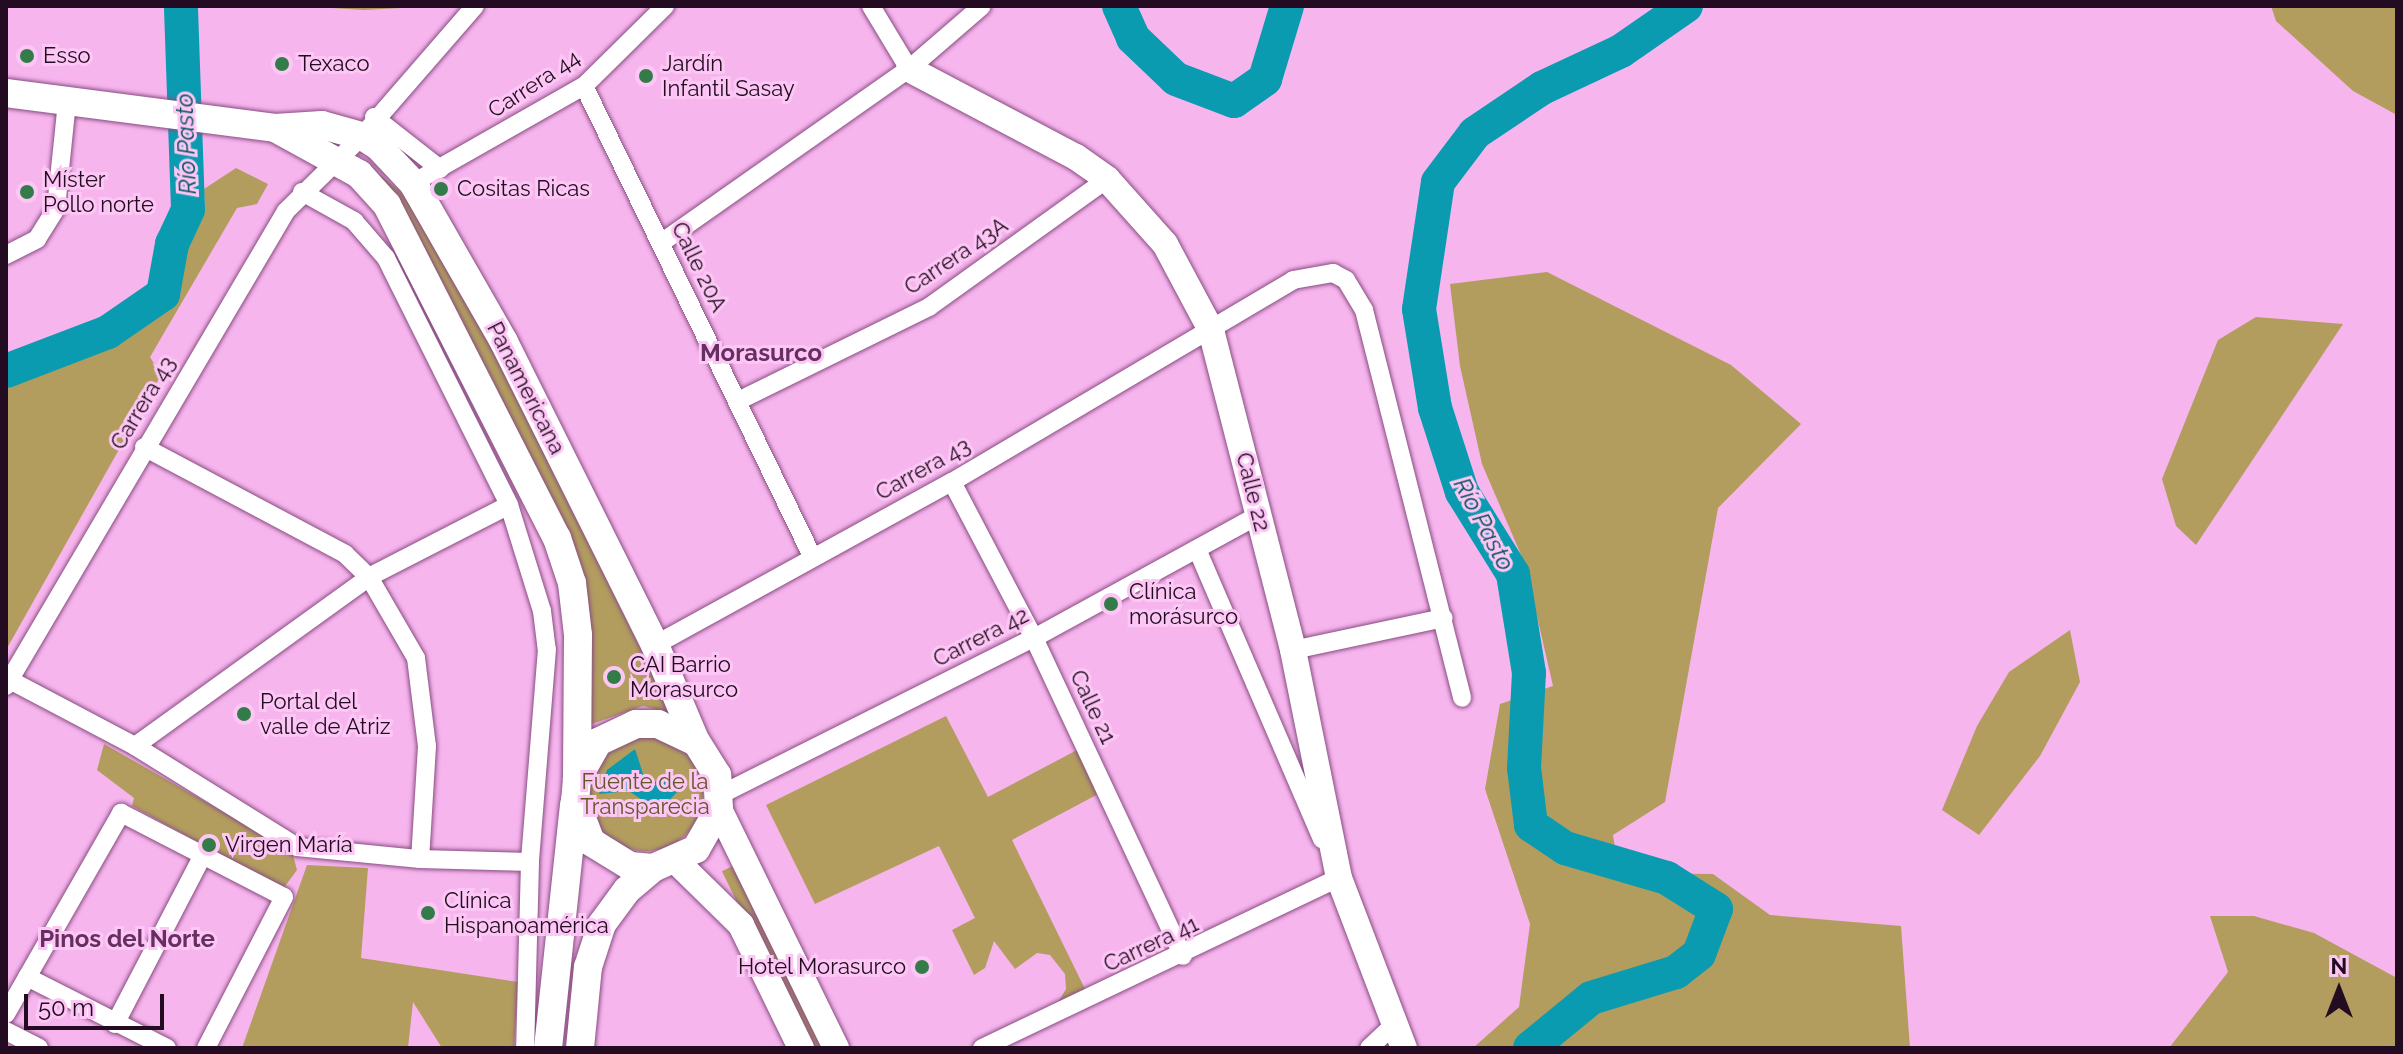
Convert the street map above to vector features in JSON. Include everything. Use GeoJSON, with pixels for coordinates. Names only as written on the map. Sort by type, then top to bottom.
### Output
{"type":"FeatureCollection","features":[{"type":"Feature","properties":{"kind":"main road","name":"Panamericana"},"geometry":{"type":"LineString","coordinates":[[6,93],[275,128],[368,126],[413,183],[504,342],[655,645],[696,742]]}},
{"type":"Feature","properties":{"kind":"main road","name":"Panamericana"},"geometry":{"type":"LineString","coordinates":[[275,128],[359,174],[387,205],[452,366],[557,538],[572,583],[578,635],[576,789],[537,1044]]}},
{"type":"Feature","properties":{"kind":"main road"},"geometry":{"type":"LineString","coordinates":[[580,1048],[588,967],[602,924],[627,890],[704,840],[720,802],[713,766],[696,742],[658,724],[616,730],[598,742],[576,789],[591,842],[609,857],[665,865]]}},
{"type":"Feature","properties":{"kind":"street","name":"Carrera 43"},"geometry":{"type":"LineString","coordinates":[[7,682],[144,447],[302,192],[336,162],[475,6]]}},
{"type":"Feature","properties":{"kind":"street","name":"Carrera 44"},"geometry":{"type":"LineString","coordinates":[[413,183],[584,86],[665,6]]}},
{"type":"Feature","properties":{"kind":"street"},"geometry":{"type":"LineString","coordinates":[[871,6],[909,69]]}},
{"type":"Feature","properties":{"kind":"street"},"geometry":{"type":"LineString","coordinates":[[661,243],[909,69],[982,6]]}},
{"type":"Feature","properties":{"kind":"street","name":"Calle 22"},"geometry":{"type":"LineString","coordinates":[[909,69],[1076,157],[1107,179],[1165,244],[1211,330],[1293,650],[1339,878],[1397,1022],[1404,1048]]}},
{"type":"Feature","properties":{"kind":"street","name":"Calle 20A"},"geometry":{"type":"LineString","coordinates":[[584,86],[812,556]]}},
{"type":"Feature","properties":{"kind":"street"},"geometry":{"type":"LineString","coordinates":[[6,255],[37,239],[56,208],[67,101]]}},
{"type":"Feature","properties":{"kind":"street"},"geometry":{"type":"LineString","coordinates":[[368,126],[440,169]]}},
{"type":"Feature","properties":{"kind":"street","name":"Carrera 43A"},"geometry":{"type":"LineString","coordinates":[[738,401],[929,307],[1107,179]]}},
{"type":"Feature","properties":{"kind":"street"},"geometry":{"type":"LineString","coordinates":[[302,192],[354,221],[386,258],[452,366],[509,505],[542,611],[547,649],[530,862],[537,1044]]}},
{"type":"Feature","properties":{"kind":"street","name":"Carrera 43"},"geometry":{"type":"LineString","coordinates":[[655,645],[812,556],[952,482],[1293,280],[1333,273],[1346,280],[1364,310],[1462,698]]}},
{"type":"Feature","properties":{"kind":"street"},"geometry":{"type":"LineString","coordinates":[[144,447],[345,554],[369,577],[416,658],[427,746],[420,859]]}},
{"type":"Feature","properties":{"kind":"street","name":"Calle 21"},"geometry":{"type":"LineString","coordinates":[[952,482],[1034,638],[1183,956]]}},
{"type":"Feature","properties":{"kind":"street"},"geometry":{"type":"LineString","coordinates":[[135,746],[369,577],[509,505]]}},
{"type":"Feature","properties":{"kind":"street","name":"Carrera 42"},"geometry":{"type":"LineString","coordinates":[[720,802],[1034,638],[1259,515]]}},
{"type":"Feature","properties":{"kind":"street"},"geometry":{"type":"LineString","coordinates":[[1197,549],[1339,878]]}},
{"type":"Feature","properties":{"kind":"street"},"geometry":{"type":"LineString","coordinates":[[1293,650],[1444,618]]}},
{"type":"Feature","properties":{"kind":"street"},"geometry":{"type":"LineString","coordinates":[[7,682],[135,746],[297,847],[420,859],[530,862]]}},
{"type":"Feature","properties":{"kind":"street"},"geometry":{"type":"LineString","coordinates":[[720,802],[836,1048]]}},
{"type":"Feature","properties":{"kind":"street"},"geometry":{"type":"LineString","coordinates":[[6,1014],[121,813],[284,897],[206,1048]]}},
{"type":"Feature","properties":{"kind":"street"},"geometry":{"type":"LineString","coordinates":[[115,1024],[203,855]]}},
{"type":"Feature","properties":{"kind":"street"},"geometry":{"type":"LineString","coordinates":[[665,865],[741,925],[801,1048]]}},
{"type":"Feature","properties":{"kind":"street","name":"Carrera 41"},"geometry":{"type":"LineString","coordinates":[[982,1048],[1183,956],[1339,878]]}},
{"type":"Feature","properties":{"kind":"street"},"geometry":{"type":"LineString","coordinates":[[593,1048],[602,924]]}},
{"type":"Feature","properties":{"kind":"street"},"geometry":{"type":"LineString","coordinates":[[27,977],[167,1048]]}},
{"type":"Feature","properties":{"kind":"street"},"geometry":{"type":"LineString","coordinates":[[1369,1048],[1397,1022]]}},
{"type":"Feature","properties":{"kind":"street"},"geometry":{"type":"LineString","coordinates":[[6,1031],[39,1048]]}},
{"type":"Feature","properties":{"kind":"green space"},"geometry":{"type":"Polygon","coordinates":[[[300,6],[438,6],[364,10],[300,6]]]}},
{"type":"Feature","properties":{"kind":"green space"},"geometry":{"type":"Polygon","coordinates":[[[2271,6],[2397,6],[2397,115],[2353,91],[2276,21],[2271,6]]]}},
{"type":"Feature","properties":{"kind":"green space"},"geometry":{"type":"Polygon","coordinates":[[[236,168],[268,184],[257,204],[237,208],[150,357],[161,375],[6,650],[6,389],[117,344],[176,302],[188,243],[205,208],[204,189],[236,168]]]}},
{"type":"Feature","properties":{"kind":"green space"},"geometry":{"type":"Polygon","coordinates":[[[379,174],[400,191],[445,254],[673,714],[643,706],[586,726],[588,650],[463,330],[379,174]]]}},
{"type":"Feature","properties":{"kind":"green space"},"geometry":{"type":"Polygon","coordinates":[[[1547,272],[1731,365],[1801,424],[1718,508],[1665,802],[1613,835],[1619,873],[1713,874],[1770,915],[1901,926],[1910,1048],[1473,1048],[1519,1007],[1530,924],[1485,789],[1500,704],[1553,686],[1525,564],[1482,464],[1460,366],[1450,284],[1547,272]]]}},
{"type":"Feature","properties":{"kind":"green space"},"geometry":{"type":"Polygon","coordinates":[[[2256,317],[2343,324],[2196,545],[2176,526],[2162,479],[2218,340],[2256,317]]]}},
{"type":"Feature","properties":{"kind":"green space"},"geometry":{"type":"Polygon","coordinates":[[[2070,630],[2080,682],[2040,756],[1979,835],[1942,810],[1977,726],[2009,672],[2070,630]]]}},
{"type":"Feature","properties":{"kind":"green space"},"geometry":{"type":"Polygon","coordinates":[[[946,716],[988,797],[1079,749],[1102,792],[1012,840],[1085,989],[1057,1004],[1066,989],[1065,974],[1050,955],[1037,953],[1015,969],[994,941],[985,968],[974,975],[952,930],[975,918],[939,846],[815,904],[766,805],[946,716]]]}},
{"type":"Feature","properties":{"kind":"green space","name":"Fuente de la Transparecia"},"geometry":{"type":"Polygon","coordinates":[[[646,737],[668,742],[686,754],[698,772],[703,794],[698,816],[686,834],[668,846],[646,851],[624,846],[606,834],[594,816],[589,794],[594,772],[606,754],[624,742],[646,737]]]}},
{"type":"Feature","properties":{"kind":"green space"},"geometry":{"type":"Polygon","coordinates":[[[104,744],[292,851],[297,870],[283,889],[132,806],[134,798],[97,770],[104,744]]]}},
{"type":"Feature","properties":{"kind":"green space"},"geometry":{"type":"Polygon","coordinates":[[[739,863],[829,1048],[808,1048],[722,871],[739,863]]]}},
{"type":"Feature","properties":{"kind":"green space"},"geometry":{"type":"Polygon","coordinates":[[[307,865],[368,868],[361,958],[518,982],[514,1048],[442,1048],[413,1002],[408,1048],[242,1048],[307,865]]]}},
{"type":"Feature","properties":{"kind":"green space"},"geometry":{"type":"Polygon","coordinates":[[[2210,916],[2254,916],[2314,933],[2397,978],[2397,1048],[2169,1048],[2228,972],[2210,916]]]}},
{"type":"Feature","properties":{"kind":"shaded area"},"geometry":{"type":"Polygon","coordinates":[[[635,749],[646,783],[681,777],[678,791],[659,811],[643,812],[642,800],[629,791],[599,794],[607,770],[635,749]]]}},
{"type":"Feature","properties":{"kind":"waterway","name":"Río Pasto"},"geometry":{"type":"LineString","coordinates":[[6,371],[108,332],[163,294],[172,244],[188,209],[181,6]]}},
{"type":"Feature","properties":{"kind":"waterway","name":"Río Pasto"},"geometry":{"type":"LineString","coordinates":[[1119,6],[1133,38],[1176,79],[1234,101],[1265,79],[1287,6]]}},
{"type":"Feature","properties":{"kind":"waterway","name":"Río Pasto"},"geometry":{"type":"LineString","coordinates":[[1530,1048],[1591,998],[1676,972],[1699,954],[1716,909],[1667,878],[1565,848],[1531,825],[1524,768],[1529,673],[1513,574],[1462,492],[1435,408],[1419,309],[1438,182],[1475,133],[1542,88],[1621,51],[1686,6]]}},
{"type":"Feature","properties":{"kind":"place","name":"Esso"},"geometry":{"type":"Point","coordinates":[27,56]}},
{"type":"Feature","properties":{"kind":"place","name":"Texaco"},"geometry":{"type":"Point","coordinates":[282,64]}},
{"type":"Feature","properties":{"kind":"place","name":"Jardín Infantil Sasay"},"geometry":{"type":"Point","coordinates":[646,76]}},
{"type":"Feature","properties":{"kind":"place","name":"Cositas Ricas"},"geometry":{"type":"Point","coordinates":[441,189]}},
{"type":"Feature","properties":{"kind":"place","name":"Míster Pollo norte"},"geometry":{"type":"Point","coordinates":[27,192]}},
{"type":"Feature","properties":{"kind":"place","name":"Clínica morásurco"},"geometry":{"type":"Point","coordinates":[1111,604]}},
{"type":"Feature","properties":{"kind":"place","name":"CAI Barrio Morasurco"},"geometry":{"type":"Point","coordinates":[614,677]}},
{"type":"Feature","properties":{"kind":"place","name":"Portal del valle de Atriz"},"geometry":{"type":"Point","coordinates":[244,714]}},
{"type":"Feature","properties":{"kind":"place","name":"Virgen María"},"geometry":{"type":"Point","coordinates":[209,845]}},
{"type":"Feature","properties":{"kind":"place","name":"Clínica Hispanoamérica"},"geometry":{"type":"Point","coordinates":[428,913]}},
{"type":"Feature","properties":{"kind":"place","name":"Hotel Morasurco"},"geometry":{"type":"Point","coordinates":[922,967]}},
{"type":"Feature","properties":{"kind":"district","name":"Morasurco"},"geometry":{"type":"Point","coordinates":[761,353]}},
{"type":"Feature","properties":{"kind":"district","name":"Pinos del Norte"},"geometry":{"type":"Point","coordinates":[127,939]}}]}
